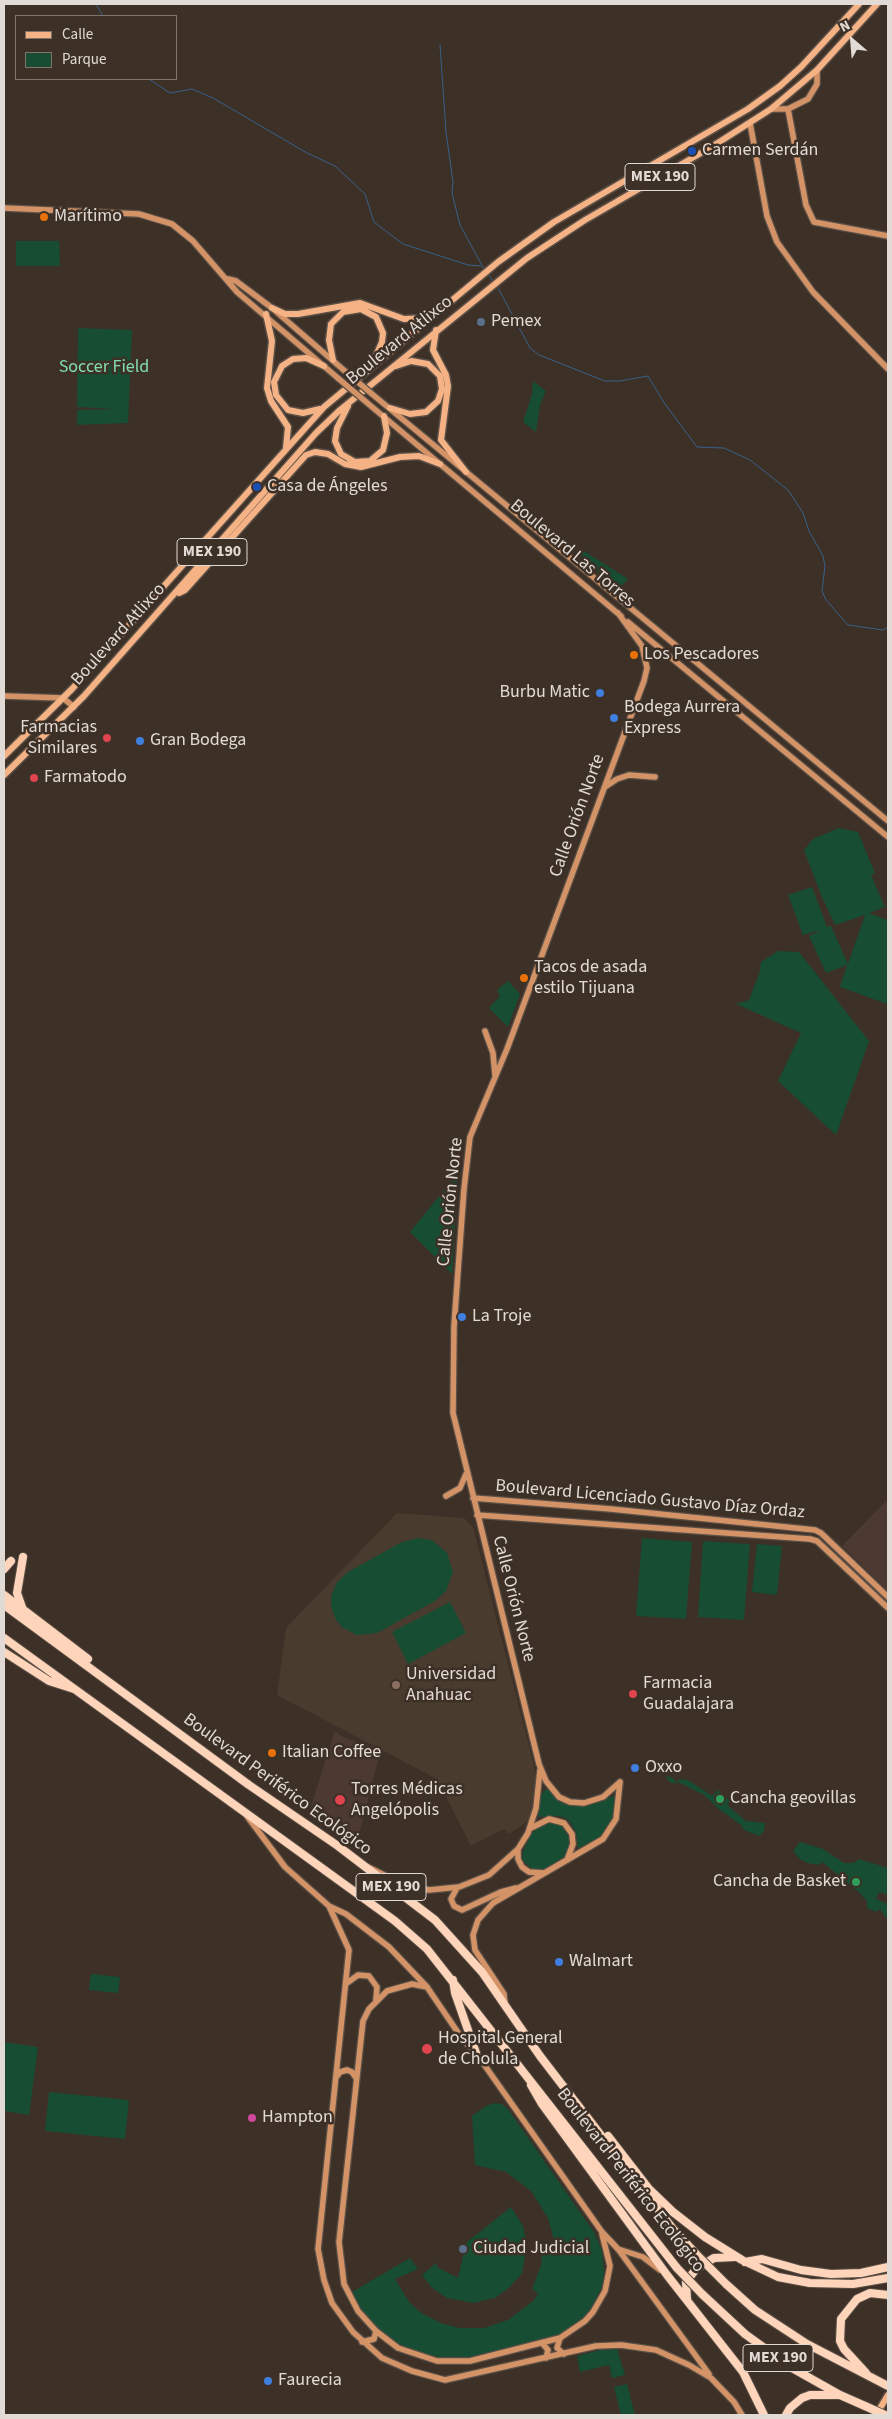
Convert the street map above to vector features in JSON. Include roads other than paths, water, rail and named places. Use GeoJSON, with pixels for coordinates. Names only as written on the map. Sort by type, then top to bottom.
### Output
{"type":"FeatureCollection","features":[{"type":"Feature","properties":{"kind":"highway"},"geometry":{"type":"LineString","coordinates":[[23,1557],[16,1593],[24,1611]]}},
{"type":"Feature","properties":{"kind":"highway"},"geometry":{"type":"LineString","coordinates":[[4,1569],[11,1561]]}},
{"type":"Feature","properties":{"kind":"highway"},"geometry":{"type":"LineString","coordinates":[[4,1595],[99,1668],[111,1682]]}},
{"type":"Feature","properties":{"kind":"highway","name":"Boulevard Periférico Ecológico"},"geometry":{"type":"LineString","coordinates":[[4,1604],[249,1785],[300,1818],[435,1920],[452,1936],[482,1972],[540,2056],[673,2229],[697,2255],[755,2310],[807,2344],[888,2386]]}},
{"type":"Feature","properties":{"kind":"highway","name":"Boulevard Periférico Ecológico"},"geometry":{"type":"LineString","coordinates":[[4,1638],[247,1816],[395,1921],[428,1949],[677,2268],[702,2294],[745,2334],[792,2368],[840,2395],[885,2415]]}},
{"type":"Feature","properties":{"kind":"highway"},"geometry":{"type":"LineString","coordinates":[[4,1652],[49,1682],[76,1689]]}},
{"type":"Feature","properties":{"kind":"highway"},"geometry":{"type":"LineString","coordinates":[[4,1657],[14,1660]]}},
{"type":"Feature","properties":{"kind":"highway"},"geometry":{"type":"LineString","coordinates":[[452,1978],[455,1993],[476,2052]]}},
{"type":"Feature","properties":{"kind":"highway"},"geometry":{"type":"LineString","coordinates":[[540,2056],[566,2082],[650,2189],[688,2225],[735,2257],[778,2277],[810,2283],[853,2284],[888,2278]]}},
{"type":"Feature","properties":{"kind":"highway"},"geometry":{"type":"LineString","coordinates":[[526,2074],[542,2104],[667,2275],[743,2372],[764,2415]]}},
{"type":"Feature","properties":{"kind":"highway"},"geometry":{"type":"LineString","coordinates":[[689,2303],[686,2294],[686,2284],[696,2268],[714,2258],[735,2257]]}},
{"type":"Feature","properties":{"kind":"highway"},"geometry":{"type":"LineString","coordinates":[[745,2262],[762,2259],[801,2270],[832,2274],[861,2273],[888,2267]]}},
{"type":"Feature","properties":{"kind":"highway"},"geometry":{"type":"LineString","coordinates":[[869,2376],[844,2349],[840,2341],[841,2318],[857,2299],[870,2294],[888,2295]]}},
{"type":"Feature","properties":{"kind":"highway"},"geometry":{"type":"LineString","coordinates":[[786,2415],[790,2408],[802,2398],[810,2395],[840,2395]]}},
{"type":"Feature","properties":{"kind":"main road","name":"Boulevard Atlixco"},"geometry":{"type":"LineString","coordinates":[[4,756],[64,698],[324,407],[498,262],[554,222],[755,105],[801,67],[859,4]]}},
{"type":"Feature","properties":{"kind":"main road","name":"Boulevard Atlixco"},"geometry":{"type":"LineString","coordinates":[[4,775],[74,707],[316,433],[352,400],[527,258],[585,220],[771,109],[817,70],[877,4]]}},
{"type":"Feature","properties":{"kind":"main road"},"geometry":{"type":"LineString","coordinates":[[272,308],[285,314],[298,314],[360,303],[404,319],[431,318]]}},
{"type":"Feature","properties":{"kind":"main road"},"geometry":{"type":"LineString","coordinates":[[333,360],[329,340],[331,324],[344,312],[361,309],[376,317],[383,333],[382,342],[372,366]]}},
{"type":"Feature","properties":{"kind":"main road"},"geometry":{"type":"LineString","coordinates":[[266,314],[272,342],[266,388],[271,401],[288,427],[286,449]]}},
{"type":"Feature","properties":{"kind":"main road"},"geometry":{"type":"LineString","coordinates":[[436,330],[433,350],[446,375],[448,386],[440,440],[466,472]]}},
{"type":"Feature","properties":{"kind":"main road"},"geometry":{"type":"LineString","coordinates":[[324,366],[306,358],[293,359],[279,370],[274,386],[279,402],[288,410],[303,413],[324,407]]}},
{"type":"Feature","properties":{"kind":"main road"},"geometry":{"type":"LineString","coordinates":[[388,370],[410,361],[419,361],[435,369],[442,385],[438,401],[426,412],[410,414],[390,408]]}},
{"type":"Feature","properties":{"kind":"main road"},"geometry":{"type":"LineString","coordinates":[[352,400],[335,435],[337,447],[341,454],[348,459],[363,462],[370,460],[380,453],[387,442],[384,416]]}},
{"type":"Feature","properties":{"kind":"main road"},"geometry":{"type":"LineString","coordinates":[[175,594],[185,590],[306,455],[315,452],[328,454],[345,464],[361,467],[400,457],[418,456],[440,464]]}},
{"type":"Feature","properties":{"kind":"main road"},"geometry":{"type":"LineString","coordinates":[[876,2415],[888,2395]]}},
{"type":"Feature","properties":{"kind":"street"},"geometry":{"type":"LineString","coordinates":[[771,109],[788,109],[802,104],[812,94],[818,79],[817,70]]}},
{"type":"Feature","properties":{"kind":"street"},"geometry":{"type":"LineString","coordinates":[[788,109],[806,205],[814,222],[888,236]]}},
{"type":"Feature","properties":{"kind":"street"},"geometry":{"type":"LineString","coordinates":[[750,123],[764,202],[772,231],[782,251],[813,292],[888,369]]}},
{"type":"Feature","properties":{"kind":"street"},"geometry":{"type":"LineString","coordinates":[[4,208],[139,214],[165,220],[193,241],[228,279]]}},
{"type":"Feature","properties":{"kind":"street","name":"Boulevard Las Torres"},"geometry":{"type":"LineString","coordinates":[[228,279],[243,286],[272,308],[372,394],[888,822]]}},
{"type":"Feature","properties":{"kind":"street","name":"Boulevard Las Torres"},"geometry":{"type":"LineString","coordinates":[[228,279],[237,292],[266,314],[365,401],[618,614],[888,837]]}},
{"type":"Feature","properties":{"kind":"street","name":"Calle Orión Norte"},"geometry":{"type":"LineString","coordinates":[[551,1789],[539,1764],[453,1414],[454,1326],[464,1189],[470,1137],[495,1077],[623,740],[647,668],[642,646],[618,614]]}},
{"type":"Feature","properties":{"kind":"street"},"geometry":{"type":"LineString","coordinates":[[4,696],[64,698],[74,707]]}},
{"type":"Feature","properties":{"kind":"street"},"geometry":{"type":"LineString","coordinates":[[605,787],[629,775],[655,776]]}},
{"type":"Feature","properties":{"kind":"street"},"geometry":{"type":"LineString","coordinates":[[485,1031],[493,1052],[495,1077]]}},
{"type":"Feature","properties":{"kind":"street"},"geometry":{"type":"LineString","coordinates":[[446,1496],[460,1488],[467,1472]]}},
{"type":"Feature","properties":{"kind":"street","name":"Boulevard Licenciado Gustavo Díaz Ordaz"},"geometry":{"type":"LineString","coordinates":[[473,1498],[815,1530],[821,1533],[888,1597]]}},
{"type":"Feature","properties":{"kind":"street","name":"Boulevard Licenciado Gustavo Díaz Ordaz"},"geometry":{"type":"LineString","coordinates":[[477,1515],[810,1539],[817,1542],[888,1608]]}},
{"type":"Feature","properties":{"kind":"street"},"geometry":{"type":"LineString","coordinates":[[727,1532],[728,1521]]}},
{"type":"Feature","properties":{"kind":"street","name":"Calle Orión Norte"},"geometry":{"type":"LineString","coordinates":[[530,1828],[540,1790],[539,1764]]}},
{"type":"Feature","properties":{"kind":"street"},"geometry":{"type":"LineString","coordinates":[[505,2006],[504,1994],[475,1950],[473,1935],[478,1920],[486,1909],[599,1843],[608,1834],[618,1812],[620,1782],[608,1793],[592,1802],[570,1802],[551,1789],[544,1787],[540,1790]]}},
{"type":"Feature","properties":{"kind":"street"},"geometry":{"type":"LineString","coordinates":[[608,1793],[620,1791]]}},
{"type":"Feature","properties":{"kind":"street"},"geometry":{"type":"LineString","coordinates":[[247,1816],[285,1867],[330,1906],[346,1914],[389,1946],[427,1987],[463,2040],[476,2052],[602,2232],[618,2249],[711,2378],[734,2402],[742,2415]]}},
{"type":"Feature","properties":{"kind":"street"},"geometry":{"type":"LineString","coordinates":[[520,1888],[500,1892],[462,1910],[456,1908],[451,1899],[454,1891],[459,1887],[489,1874],[518,1849],[530,1828],[549,1819],[564,1823],[572,1834],[573,1844],[567,1860]]}},
{"type":"Feature","properties":{"kind":"street"},"geometry":{"type":"LineString","coordinates":[[518,1849],[518,1859],[522,1867],[529,1872],[545,1873]]}},
{"type":"Feature","properties":{"kind":"street"},"geometry":{"type":"LineString","coordinates":[[364,1866],[377,1870],[396,1882],[413,1887],[437,1890],[459,1887]]}},
{"type":"Feature","properties":{"kind":"street"},"geometry":{"type":"LineString","coordinates":[[330,1906],[349,1950],[318,2250],[332,2303],[362,2342],[390,2362],[412,2371],[445,2380],[596,2346],[620,2345],[656,2350],[689,2365],[711,2378]]}},
{"type":"Feature","properties":{"kind":"street"},"geometry":{"type":"LineString","coordinates":[[346,1983],[358,1975],[369,1976],[377,1987],[376,2000]]}},
{"type":"Feature","properties":{"kind":"street"},"geometry":{"type":"LineString","coordinates":[[427,1987],[412,1984],[387,1990],[376,2000],[363,2021],[339,2256],[344,2284],[353,2302],[376,2332],[398,2348],[437,2361],[470,2361],[560,2338],[585,2321],[593,2312],[605,2291],[610,2266],[602,2232]]}},
{"type":"Feature","properties":{"kind":"street"},"geometry":{"type":"LineString","coordinates":[[337,2076],[340,2072],[347,2070],[354,2074],[356,2078]]}},
{"type":"Feature","properties":{"kind":"street"},"geometry":{"type":"LineString","coordinates":[[618,2249],[650,2261],[667,2275]]}},
{"type":"Feature","properties":{"kind":"street"},"geometry":{"type":"LineString","coordinates":[[316,2264],[322,2269]]}},
{"type":"Feature","properties":{"kind":"street"},"geometry":{"type":"LineString","coordinates":[[362,2342],[374,2339],[376,2332]]}},
{"type":"Feature","properties":{"kind":"street"},"geometry":{"type":"LineString","coordinates":[[560,2338],[557,2348],[564,2354]]}},
{"type":"Feature","properties":{"kind":"street"},"geometry":{"type":"LineString","coordinates":[[542,2343],[548,2350],[546,2358]]}},
{"type":"Feature","properties":{"kind":"waterway"},"geometry":{"type":"LineString","coordinates":[[96,4],[102,15]]}},
{"type":"Feature","properties":{"kind":"waterway"},"geometry":{"type":"LineString","coordinates":[[440,45],[446,132],[453,182],[452,193],[460,225],[484,269]]}},
{"type":"Feature","properties":{"kind":"waterway"},"geometry":{"type":"LineString","coordinates":[[150,80],[170,93],[192,89],[213,98],[307,153],[335,166],[365,194],[374,222],[403,244],[468,265],[481,266]]}},
{"type":"Feature","properties":{"kind":"waterway"},"geometry":{"type":"LineString","coordinates":[[488,274],[493,281]]}},
{"type":"Feature","properties":{"kind":"waterway"},"geometry":{"type":"LineString","coordinates":[[497,286],[530,348],[539,355],[605,381],[620,381],[648,376],[665,404],[697,447],[724,448],[750,460],[788,490],[803,513],[809,531],[823,556],[825,566],[822,591],[826,600],[848,625],[883,630],[888,627]]}},
{"type":"Feature","properties":{"kind":"place","name":"Carmen Serdán"},"geometry":{"type":"Point","coordinates":[692,151]}},
{"type":"Feature","properties":{"kind":"place","name":"Marítimo"},"geometry":{"type":"Point","coordinates":[44,217]}},
{"type":"Feature","properties":{"kind":"place","name":"Pemex"},"geometry":{"type":"Point","coordinates":[481,322]}},
{"type":"Feature","properties":{"kind":"place","name":"Casa de Ángeles"},"geometry":{"type":"Point","coordinates":[257,487]}},
{"type":"Feature","properties":{"kind":"place","name":"Los Pescadores"},"geometry":{"type":"Point","coordinates":[634,655]}},
{"type":"Feature","properties":{"kind":"place","name":"Burbu Matic"},"geometry":{"type":"Point","coordinates":[600,693]}},
{"type":"Feature","properties":{"kind":"place","name":"Bodega Aurrera Express"},"geometry":{"type":"Point","coordinates":[614,718]}},
{"type":"Feature","properties":{"kind":"place","name":"Farmacias Similares"},"geometry":{"type":"Point","coordinates":[107,738]}},
{"type":"Feature","properties":{"kind":"place","name":"Gran Bodega"},"geometry":{"type":"Point","coordinates":[140,741]}},
{"type":"Feature","properties":{"kind":"place","name":"Farmatodo"},"geometry":{"type":"Point","coordinates":[34,778]}},
{"type":"Feature","properties":{"kind":"place","name":"Tacos de asada estilo Tijuana"},"geometry":{"type":"Point","coordinates":[524,978]}},
{"type":"Feature","properties":{"kind":"place","name":"La Troje"},"geometry":{"type":"Point","coordinates":[462,1317]}},
{"type":"Feature","properties":{"kind":"place","name":"Universidad Anahuac"},"geometry":{"type":"Point","coordinates":[396,1685]}},
{"type":"Feature","properties":{"kind":"place","name":"Farmacia Guadalajara"},"geometry":{"type":"Point","coordinates":[633,1694]}},
{"type":"Feature","properties":{"kind":"place","name":"Italian Coffee"},"geometry":{"type":"Point","coordinates":[272,1753]}},
{"type":"Feature","properties":{"kind":"place","name":"Oxxo"},"geometry":{"type":"Point","coordinates":[635,1768]}},
{"type":"Feature","properties":{"kind":"place","name":"Cancha geovillas"},"geometry":{"type":"Point","coordinates":[720,1799]}},
{"type":"Feature","properties":{"kind":"place","name":"Torres Médicas Angelópolis"},"geometry":{"type":"Point","coordinates":[340,1800]}},
{"type":"Feature","properties":{"kind":"place","name":"Cancha de Basket"},"geometry":{"type":"Point","coordinates":[856,1882]}},
{"type":"Feature","properties":{"kind":"place","name":"Walmart"},"geometry":{"type":"Point","coordinates":[559,1962]}},
{"type":"Feature","properties":{"kind":"place","name":"Hospital General de Cholula"},"geometry":{"type":"Point","coordinates":[427,2049]}},
{"type":"Feature","properties":{"kind":"place","name":"Hampton"},"geometry":{"type":"Point","coordinates":[252,2118]}},
{"type":"Feature","properties":{"kind":"place","name":"Ciudad Judicial"},"geometry":{"type":"Point","coordinates":[463,2249]}},
{"type":"Feature","properties":{"kind":"place","name":"Faurecia"},"geometry":{"type":"Point","coordinates":[268,2381]}},
{"type":"Feature","properties":{"kind":"park label","name":"Soccer Field"},"geometry":{"type":"Point","coordinates":[104,368]}}]}
